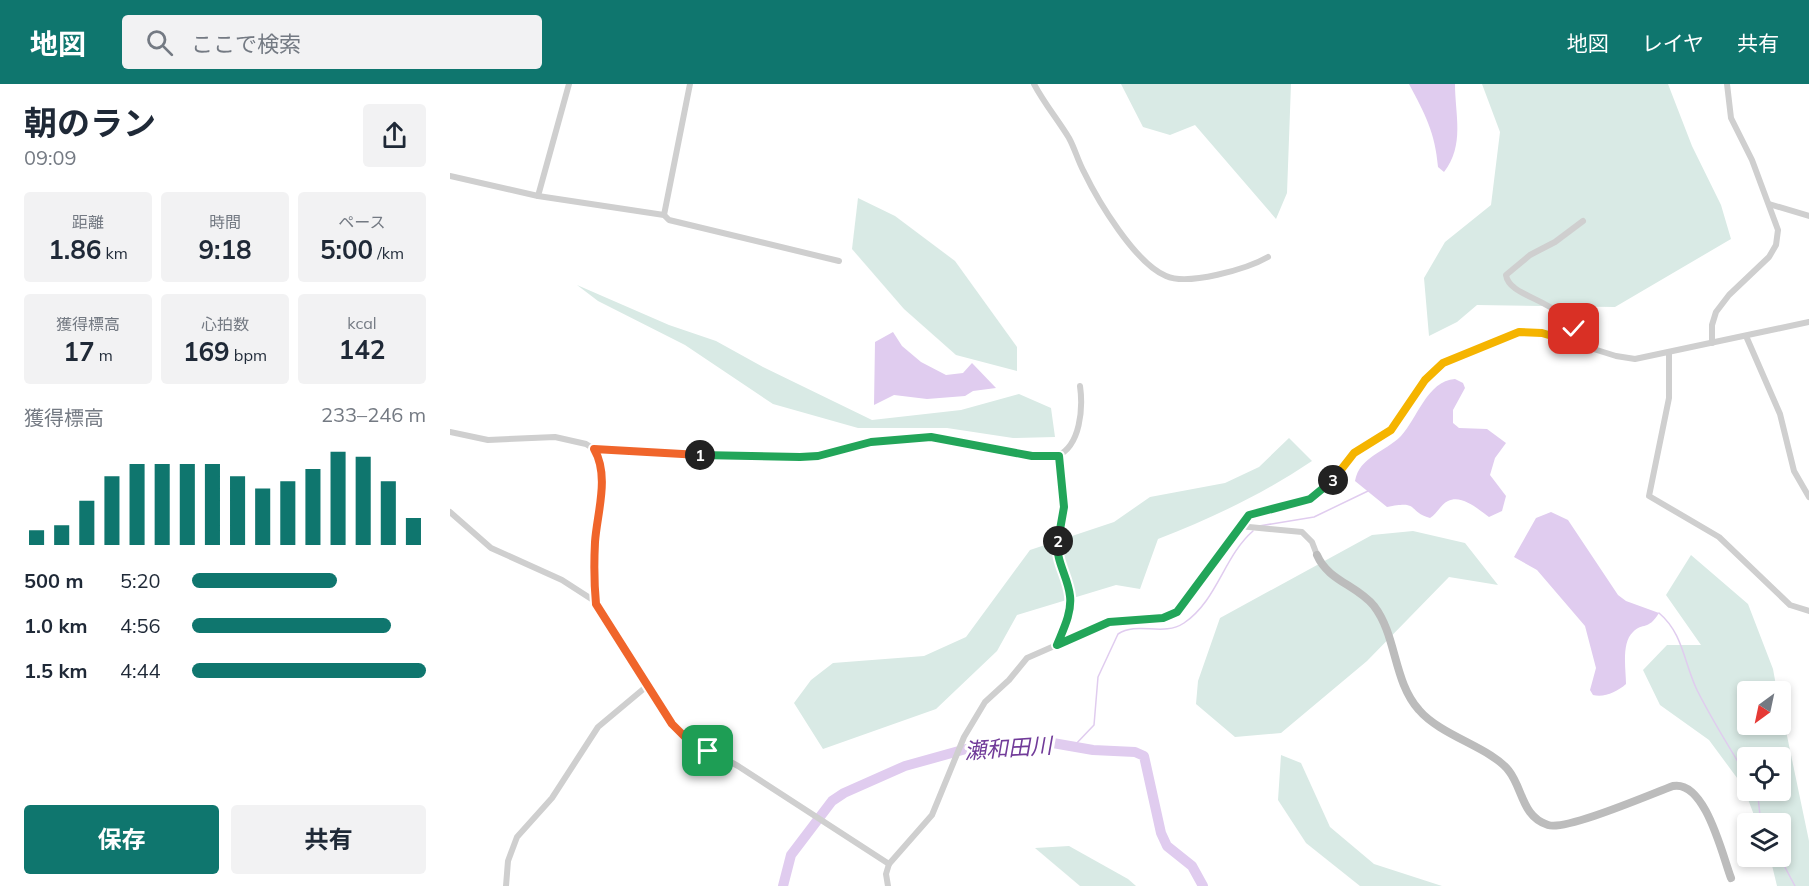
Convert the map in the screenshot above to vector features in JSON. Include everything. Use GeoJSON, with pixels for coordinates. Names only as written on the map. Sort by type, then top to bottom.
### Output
{"type":"FeatureCollection","features":[{"type":"Feature","properties":{"kind":"street"},"geometry":{"type":"LineString","coordinates":[[538,196],[569,84]]}},
{"type":"Feature","properties":{"kind":"street"},"geometry":{"type":"LineString","coordinates":[[663,215],[690,84]]}},
{"type":"Feature","properties":{"kind":"street"},"geometry":{"type":"LineString","coordinates":[[1034,84],[1068,138],[1090,185],[1112,220],[1156,271],[1170,278],[1189,279],[1240,268],[1268,257]]}},
{"type":"Feature","properties":{"kind":"street"},"geometry":{"type":"LineString","coordinates":[[1712,343],[1712,322],[1722,303],[1766,261],[1774,249],[1778,226],[1752,160],[1731,118],[1727,84]]}},
{"type":"Feature","properties":{"kind":"street"},"geometry":{"type":"LineString","coordinates":[[450,176],[538,196],[663,215],[669,220],[839,261]]}},
{"type":"Feature","properties":{"kind":"street"},"geometry":{"type":"LineString","coordinates":[[1768,204],[1809,216]]}},
{"type":"Feature","properties":{"kind":"street"},"geometry":{"type":"LineString","coordinates":[[1579,344],[1576,333],[1565,316],[1547,303],[1515,289],[1506,275],[1530,255],[1555,242],[1583,222]]}},
{"type":"Feature","properties":{"kind":"street"},"geometry":{"type":"LineString","coordinates":[[888,886],[886,874],[889,864],[932,815],[964,737],[985,702],[1030,656],[1109,622],[1163,618],[1177,612],[1189,600],[1239,526],[1252,513],[1302,502],[1320,494],[1354,453],[1391,430],[1425,380],[1443,363],[1519,332],[1542,333],[1626,358],[1668,353],[1809,322]]}},
{"type":"Feature","properties":{"kind":"street"},"geometry":{"type":"LineString","coordinates":[[1746,336],[1780,414],[1794,471],[1809,496]]}},
{"type":"Feature","properties":{"kind":"street"},"geometry":{"type":"LineString","coordinates":[[1668,353],[1669,398],[1649,496],[1719,537],[1790,606],[1809,611]]}},
{"type":"Feature","properties":{"kind":"street"},"geometry":{"type":"LineString","coordinates":[[1057,645],[1071,605],[1069,587],[1057,550],[1064,507],[1059,456],[1077,429],[1081,411],[1080,386]]}},
{"type":"Feature","properties":{"kind":"street"},"geometry":{"type":"LineString","coordinates":[[450,432],[496,441],[555,437],[586,444],[594,449],[800,457],[818,456],[871,442],[931,437],[1032,456],[1059,456]]}},
{"type":"Feature","properties":{"kind":"street"},"geometry":{"type":"LineString","coordinates":[[594,449],[598,461],[601,497],[595,539],[596,604]]}},
{"type":"Feature","properties":{"kind":"street"},"geometry":{"type":"LineString","coordinates":[[450,512],[491,548],[562,580],[596,604],[672,724],[685,737],[738,766],[889,864]]}},
{"type":"Feature","properties":{"kind":"street"},"geometry":{"type":"LineString","coordinates":[[1239,526],[1302,532],[1312,542],[1317,555],[1330,574],[1360,592],[1377,611],[1405,688],[1420,712],[1452,735],[1504,766],[1512,776],[1525,806],[1538,819],[1550,826],[1570,824],[1673,786],[1684,786],[1702,804],[1731,882]]}},
{"type":"Feature","properties":{"kind":"street"},"geometry":{"type":"LineString","coordinates":[[506,886],[508,861],[517,837],[546,806],[598,727],[647,686]]}},
{"type":"Feature","properties":{"kind":"shaded area"},"geometry":{"type":"Polygon","coordinates":[[[1121,84],[1291,84],[1287,193],[1276,219],[1195,125],[1170,135],[1143,127],[1121,84]]]}},
{"type":"Feature","properties":{"kind":"shaded area"},"geometry":{"type":"Polygon","coordinates":[[[1409,84],[1455,84],[1457,140],[1451,162],[1444,172],[1438,167],[1428,124],[1409,84]]]}},
{"type":"Feature","properties":{"kind":"shaded area"},"geometry":{"type":"Polygon","coordinates":[[[1482,84],[1668,84],[1692,146],[1721,205],[1731,239],[1615,307],[1477,305],[1457,322],[1429,336],[1424,278],[1445,242],[1491,205],[1500,132],[1482,84]]]}},
{"type":"Feature","properties":{"kind":"shaded area"},"geometry":{"type":"Polygon","coordinates":[[[858,198],[895,216],[955,261],[1017,347],[1017,371],[956,355],[904,309],[852,249],[858,198]]]}},
{"type":"Feature","properties":{"kind":"shaded area"},"geometry":{"type":"Polygon","coordinates":[[[577,285],[669,325],[716,341],[763,367],[872,420],[961,410],[1019,394],[1051,408],[1055,437],[1013,438],[947,428],[858,428],[773,404],[685,345],[598,301],[577,285]]]}},
{"type":"Feature","properties":{"kind":"shaded area"},"geometry":{"type":"Polygon","coordinates":[[[893,332],[902,346],[921,362],[946,375],[963,373],[972,363],[996,388],[973,391],[965,396],[927,399],[894,395],[874,405],[875,342],[893,332]]]}},
{"type":"Feature","properties":{"kind":"shaded area"},"geometry":{"type":"Polygon","coordinates":[[[1455,379],[1463,383],[1465,388],[1453,410],[1453,423],[1459,428],[1487,429],[1506,443],[1495,458],[1490,475],[1506,496],[1502,511],[1489,517],[1464,501],[1453,499],[1446,502],[1430,518],[1409,506],[1387,507],[1355,481],[1357,473],[1367,460],[1401,436],[1437,386],[1455,379]]]}},
{"type":"Feature","properties":{"kind":"shaded area"},"geometry":{"type":"Polygon","coordinates":[[[1289,438],[1312,461],[1237,504],[1158,539],[1140,589],[1116,585],[1017,615],[997,651],[936,709],[823,749],[794,703],[811,680],[833,663],[924,656],[966,637],[1030,550],[1114,522],[1150,497],[1225,483],[1259,467],[1289,438]]]}},
{"type":"Feature","properties":{"kind":"shaded area"},"geometry":{"type":"Polygon","coordinates":[[[1551,512],[1568,520],[1618,595],[1626,601],[1659,613],[1652,622],[1637,629],[1629,637],[1625,657],[1626,684],[1610,694],[1593,695],[1590,690],[1596,668],[1585,626],[1537,570],[1514,557],[1536,518],[1551,512]]]}},
{"type":"Feature","properties":{"kind":"shaded area"},"geometry":{"type":"Polygon","coordinates":[[[1413,531],[1465,543],[1498,585],[1449,577],[1367,661],[1281,733],[1235,737],[1196,704],[1198,681],[1220,618],[1372,535],[1413,531]]]}},
{"type":"Feature","properties":{"kind":"shaded area"},"geometry":{"type":"Polygon","coordinates":[[[1691,555],[1748,604],[1773,669],[1775,681],[1737,681],[1737,735],[1787,735],[1789,747],[1737,747],[1737,778],[1709,740],[1660,705],[1643,670],[1667,645],[1701,645],[1666,595],[1691,555]]]}},
{"type":"Feature","properties":{"kind":"shaded area"},"geometry":{"type":"Polygon","coordinates":[[[1281,755],[1301,763],[1330,827],[1374,864],[1442,886],[1360,886],[1306,843],[1278,800],[1281,755]]]}},
{"type":"Feature","properties":{"kind":"shaded area"},"geometry":{"type":"Polygon","coordinates":[[[1791,755],[1809,841],[1809,886],[1777,886],[1772,867],[1791,867],[1791,813],[1753,813],[1749,801],[1791,801],[1791,755]]]}},
{"type":"Feature","properties":{"kind":"shaded area"},"geometry":{"type":"Polygon","coordinates":[[[1069,846],[1128,879],[1136,886],[1080,886],[1035,848],[1069,846]]]}},
{"type":"Feature","properties":{"kind":"waterway"},"geometry":{"type":"LineString","coordinates":[[1259,526],[1314,517],[1368,491]]}},
{"type":"Feature","properties":{"kind":"waterway"},"geometry":{"type":"LineString","coordinates":[[1074,746],[1094,725],[1098,677],[1118,634],[1134,629],[1168,629],[1184,623],[1205,603],[1235,553],[1253,531]]}},
{"type":"Feature","properties":{"kind":"waterway"},"geometry":{"type":"LineString","coordinates":[[1659,613],[1678,639],[1697,690],[1737,760]]}},
{"type":"Feature","properties":{"kind":"waterway","name":"瀬和田川"},"geometry":{"type":"LineString","coordinates":[[783,886],[791,855],[832,801],[844,793],[905,766],[966,749],[1047,742],[1093,750],[1135,752],[1144,756],[1161,833],[1167,846],[1192,866],[1203,886]]}},
{"type":"Feature","properties":{"kind":"waterway"},"geometry":{"type":"LineString","coordinates":[[1758,801],[1760,813]]}},
{"type":"Feature","properties":{"kind":"waterway"},"geometry":{"type":"LineString","coordinates":[[1785,867],[1795,886]]}},
{"type":"Feature","properties":{"kind":"route"},"geometry":{"type":"LineString","coordinates":[[708,751],[676,730],[596,604],[595,539],[601,505],[601,484],[594,449],[706,456],[800,457],[818,456],[871,442],[931,437],[1045,458],[1059,456],[1064,515],[1057,556],[1066,576],[1071,605],[1057,645],[1073,640],[1109,622],[1163,618],[1180,610],[1245,518],[1257,511],[1302,502],[1320,494],[1354,453],[1391,430],[1425,380],[1443,363],[1508,334],[1519,332],[1548,334],[1579,344],[1574,329]]}}]}
